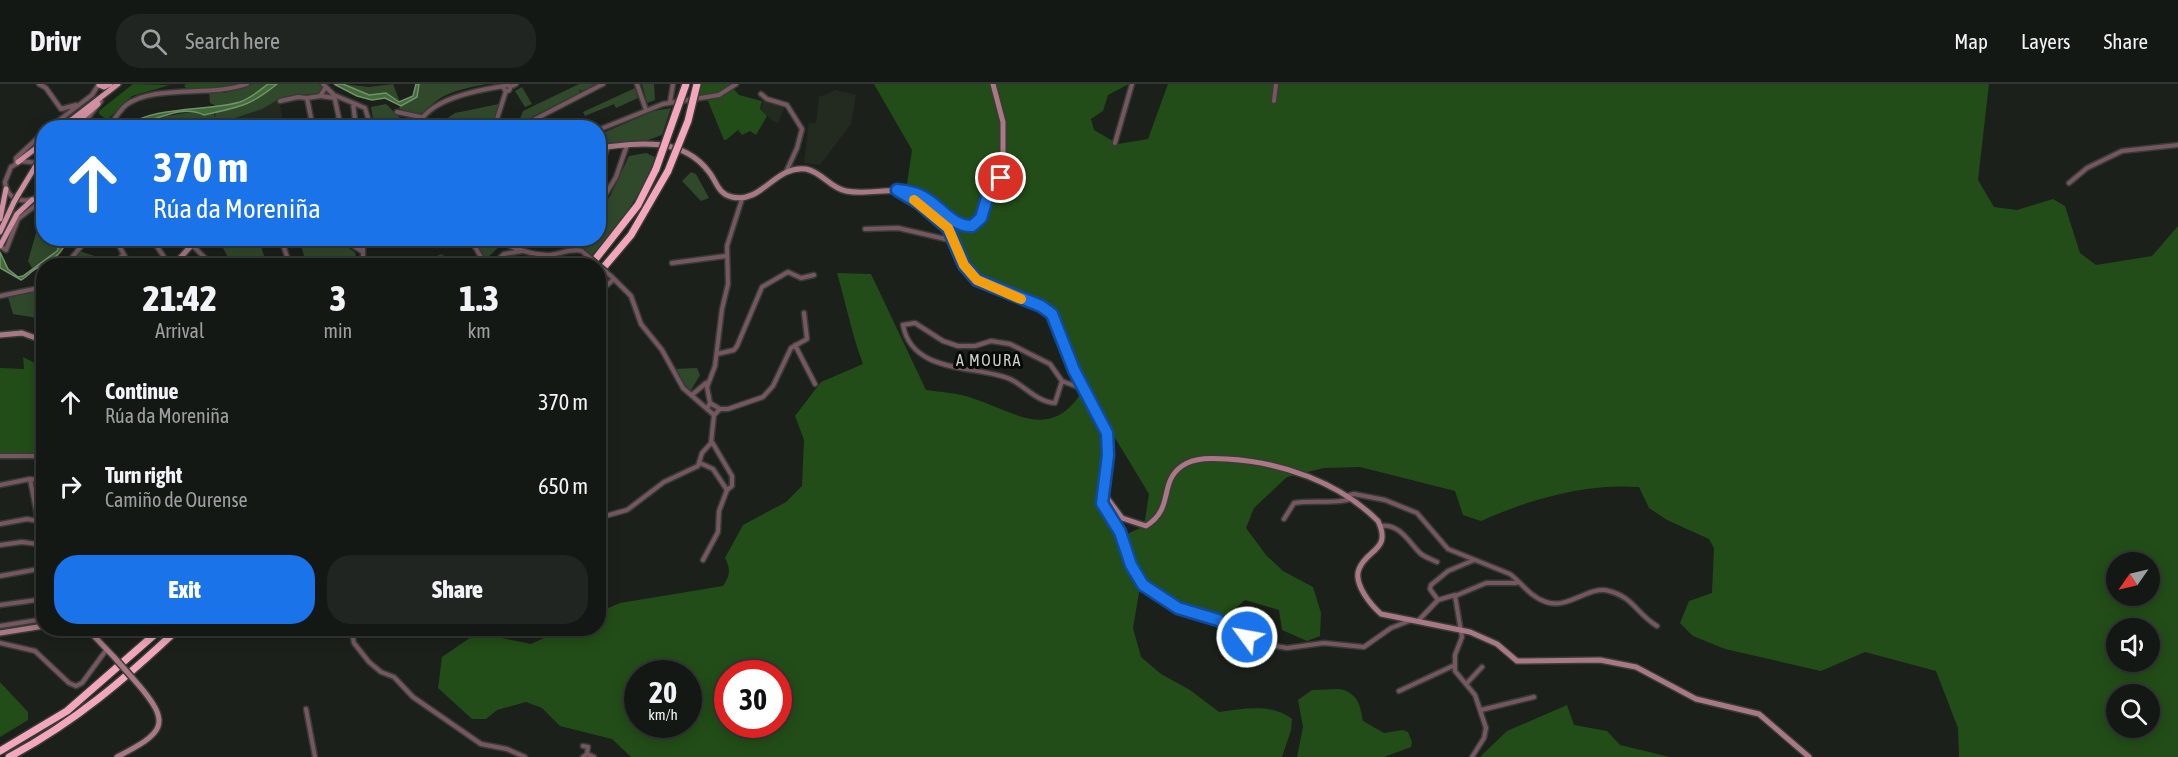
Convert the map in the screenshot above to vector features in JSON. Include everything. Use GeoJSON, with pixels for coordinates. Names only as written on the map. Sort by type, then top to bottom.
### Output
{"type":"FeatureCollection","features":[{"type":"Feature","properties":{"kind":"highway"},"geometry":{"type":"LineString","coordinates":[[606,246],[638,205],[656,169],[676,119],[686,84]]}},
{"type":"Feature","properties":{"kind":"highway"},"geometry":{"type":"LineString","coordinates":[[606,265],[631,235],[668,171],[687,121],[697,84]]}},
{"type":"Feature","properties":{"kind":"highway"},"geometry":{"type":"LineString","coordinates":[[596,258],[606,246]]}},
{"type":"Feature","properties":{"kind":"highway"},"geometry":{"type":"LineString","coordinates":[[0,752],[76,705],[153,636]]}},
{"type":"Feature","properties":{"kind":"highway"},"geometry":{"type":"LineString","coordinates":[[9,757],[70,722],[119,684],[170,636]]}},
{"type":"Feature","properties":{"kind":"main road"},"geometry":{"type":"LineString","coordinates":[[99,84],[104,87],[110,84]]}},
{"type":"Feature","properties":{"kind":"main road"},"geometry":{"type":"LineString","coordinates":[[71,120],[118,84]]}},
{"type":"Feature","properties":{"kind":"main road"},"geometry":{"type":"LineString","coordinates":[[79,120],[124,84]]}},
{"type":"Feature","properties":{"kind":"main road"},"geometry":{"type":"LineString","coordinates":[[17,162],[36,148]]}},
{"type":"Feature","properties":{"kind":"main road"},"geometry":{"type":"LineString","coordinates":[[0,232],[14,202],[36,166]]}},
{"type":"Feature","properties":{"kind":"main road"},"geometry":{"type":"LineString","coordinates":[[0,219],[2,186]]}},
{"type":"Feature","properties":{"kind":"main road"},"geometry":{"type":"LineString","coordinates":[[3,248],[16,218],[32,200]]}},
{"type":"Feature","properties":{"kind":"street"},"geometry":{"type":"LineString","coordinates":[[39,84],[46,86],[61,109],[79,104]]}},
{"type":"Feature","properties":{"kind":"street"},"geometry":{"type":"LineString","coordinates":[[59,120],[92,95],[99,84]]}},
{"type":"Feature","properties":{"kind":"street"},"geometry":{"type":"LineString","coordinates":[[115,120],[127,105],[137,99],[184,91],[234,89],[247,84]]}},
{"type":"Feature","properties":{"kind":"street"},"geometry":{"type":"LineString","coordinates":[[397,112],[422,118],[444,100],[516,84]]}},
{"type":"Feature","properties":{"kind":"street"},"geometry":{"type":"LineString","coordinates":[[533,120],[603,84]]}},
{"type":"Feature","properties":{"kind":"street"},"geometry":{"type":"LineString","coordinates":[[637,84],[646,110]]}},
{"type":"Feature","properties":{"kind":"street"},"geometry":{"type":"LineString","coordinates":[[670,102],[673,84]]}},
{"type":"Feature","properties":{"kind":"street"},"geometry":{"type":"LineString","coordinates":[[606,127],[670,102],[719,95],[736,84]]}},
{"type":"Feature","properties":{"kind":"street"},"geometry":{"type":"LineString","coordinates":[[606,152],[608,147],[627,144],[665,144],[684,152],[709,172],[720,192],[742,199],[759,192],[786,172],[793,170],[812,171],[845,191],[912,191],[927,198],[961,225],[972,226],[979,221],[988,195],[1003,170],[1003,122],[993,84]]}},
{"type":"Feature","properties":{"kind":"street"},"geometry":{"type":"LineString","coordinates":[[1115,143],[1132,84]]}},
{"type":"Feature","properties":{"kind":"street"},"geometry":{"type":"LineString","coordinates":[[1274,101],[1276,84]]}},
{"type":"Feature","properties":{"kind":"street"},"geometry":{"type":"LineString","coordinates":[[320,96],[325,86],[335,97],[339,120]]}},
{"type":"Feature","properties":{"kind":"street"},"geometry":{"type":"LineString","coordinates":[[497,120],[507,86]]}},
{"type":"Feature","properties":{"kind":"street"},"geometry":{"type":"LineString","coordinates":[[491,89],[501,90],[504,98]]}},
{"type":"Feature","properties":{"kind":"street"},"geometry":{"type":"LineString","coordinates":[[761,94],[771,101],[787,105],[800,121],[801,138],[786,172]]}},
{"type":"Feature","properties":{"kind":"street"},"geometry":{"type":"LineString","coordinates":[[280,101],[298,97],[335,97],[368,110],[370,120]]}},
{"type":"Feature","properties":{"kind":"street"},"geometry":{"type":"LineString","coordinates":[[307,98],[311,120]]}},
{"type":"Feature","properties":{"kind":"street"},"geometry":{"type":"LineString","coordinates":[[86,120],[101,101]]}},
{"type":"Feature","properties":{"kind":"street"},"geometry":{"type":"LineString","coordinates":[[353,103],[355,120]]}},
{"type":"Feature","properties":{"kind":"street"},"geometry":{"type":"LineString","coordinates":[[2,186],[17,162],[16,158],[36,139]]}},
{"type":"Feature","properties":{"kind":"street"},"geometry":{"type":"LineString","coordinates":[[606,194],[616,177],[627,144]]}},
{"type":"Feature","properties":{"kind":"street"},"geometry":{"type":"LineString","coordinates":[[2069,183],[2087,168],[2122,151],[2178,145]]}},
{"type":"Feature","properties":{"kind":"street"},"geometry":{"type":"LineString","coordinates":[[790,160],[793,170]]}},
{"type":"Feature","properties":{"kind":"street"},"geometry":{"type":"LineString","coordinates":[[17,162],[33,162],[36,164]]}},
{"type":"Feature","properties":{"kind":"street"},"geometry":{"type":"LineString","coordinates":[[2,186],[6,178]]}},
{"type":"Feature","properties":{"kind":"street"},"geometry":{"type":"LineString","coordinates":[[2,186],[18,200],[36,198]]}},
{"type":"Feature","properties":{"kind":"street"},"geometry":{"type":"LineString","coordinates":[[897,190],[936,216],[948,228],[964,265],[977,280],[1041,306],[1052,314],[1083,389],[1107,433],[1108,455],[1102,503],[1120,532],[1131,565],[1143,585],[1178,608],[1210,616],[1237,629],[1252,642],[1287,648],[1331,643],[1364,647],[1391,628],[1410,621]]}},
{"type":"Feature","properties":{"kind":"street"},"geometry":{"type":"LineString","coordinates":[[606,516],[627,510],[664,482],[695,468],[711,441],[714,415],[709,405],[708,380],[717,354],[722,309],[728,284],[726,256],[742,199]]}},
{"type":"Feature","properties":{"kind":"street"},"geometry":{"type":"LineString","coordinates":[[16,218],[36,200]]}},
{"type":"Feature","properties":{"kind":"street"},"geometry":{"type":"LineString","coordinates":[[865,229],[898,228],[954,241]]}},
{"type":"Feature","properties":{"kind":"street"},"geometry":{"type":"LineString","coordinates":[[71,258],[81,246]]}},
{"type":"Feature","properties":{"kind":"street"},"geometry":{"type":"LineString","coordinates":[[119,246],[123,256]]}},
{"type":"Feature","properties":{"kind":"street"},"geometry":{"type":"LineString","coordinates":[[182,256],[190,246]]}},
{"type":"Feature","properties":{"kind":"street"},"geometry":{"type":"LineString","coordinates":[[192,246],[205,258]]}},
{"type":"Feature","properties":{"kind":"street"},"geometry":{"type":"LineString","coordinates":[[354,246],[363,252]]}},
{"type":"Feature","properties":{"kind":"street"},"geometry":{"type":"LineString","coordinates":[[363,246],[363,258]]}},
{"type":"Feature","properties":{"kind":"street"},"geometry":{"type":"LineString","coordinates":[[516,247],[528,252]]}},
{"type":"Feature","properties":{"kind":"street"},"geometry":{"type":"LineString","coordinates":[[500,258],[504,254],[518,250],[549,255],[582,251],[590,258]]}},
{"type":"Feature","properties":{"kind":"street"},"geometry":{"type":"LineString","coordinates":[[672,262],[726,256]]}},
{"type":"Feature","properties":{"kind":"street"},"geometry":{"type":"LineString","coordinates":[[606,272],[631,296],[641,324],[662,350],[683,388],[709,405],[720,409],[734,408],[759,399],[767,393],[795,345],[808,336],[804,313]]}},
{"type":"Feature","properties":{"kind":"street"},"geometry":{"type":"LineString","coordinates":[[717,354],[734,351],[762,287],[788,272],[801,278],[814,275]]}},
{"type":"Feature","properties":{"kind":"street"},"geometry":{"type":"LineString","coordinates":[[606,285],[613,278]]}},
{"type":"Feature","properties":{"kind":"street"},"geometry":{"type":"LineString","coordinates":[[0,296],[36,289]]}},
{"type":"Feature","properties":{"kind":"street"},"geometry":{"type":"LineString","coordinates":[[1062,381],[1055,403],[1046,402],[1009,378],[957,369],[935,361],[915,347],[905,334],[903,325],[915,323],[943,341],[958,346],[975,346],[991,341],[1010,344],[1050,364],[1062,381],[1083,389]]}},
{"type":"Feature","properties":{"kind":"street"},"geometry":{"type":"LineString","coordinates":[[0,335],[22,333],[36,338]]}},
{"type":"Feature","properties":{"kind":"street"},"geometry":{"type":"LineString","coordinates":[[795,345],[815,384]]}},
{"type":"Feature","properties":{"kind":"street"},"geometry":{"type":"LineString","coordinates":[[693,394],[708,380]]}},
{"type":"Feature","properties":{"kind":"street"},"geometry":{"type":"LineString","coordinates":[[714,415],[720,409]]}},
{"type":"Feature","properties":{"kind":"street"},"geometry":{"type":"LineString","coordinates":[[703,560],[718,532],[719,511],[727,490],[732,486],[732,476],[711,441]]}},
{"type":"Feature","properties":{"kind":"street"},"geometry":{"type":"LineString","coordinates":[[0,456],[36,456]]}},
{"type":"Feature","properties":{"kind":"street"},"geometry":{"type":"LineString","coordinates":[[1103,488],[1113,509],[1122,518],[1146,526],[1158,518],[1164,508],[1171,478],[1182,466],[1193,461],[1212,458],[1256,461],[1302,474],[1348,498],[1373,515],[1381,526],[1380,544],[1358,570],[1360,584],[1381,614],[1410,621],[1460,628],[1488,639],[1517,661],[1600,660],[1636,667],[1696,699],[1759,714],[1809,757]]}},
{"type":"Feature","properties":{"kind":"street"},"geometry":{"type":"LineString","coordinates":[[699,463],[713,469],[727,490]]}},
{"type":"Feature","properties":{"kind":"street"},"geometry":{"type":"LineString","coordinates":[[30,479],[36,502]]}},
{"type":"Feature","properties":{"kind":"street"},"geometry":{"type":"LineString","coordinates":[[0,485],[36,480]]}},
{"type":"Feature","properties":{"kind":"street"},"geometry":{"type":"LineString","coordinates":[[1284,519],[1294,503],[1317,500],[1343,502],[1354,494],[1378,499],[1417,513],[1444,547],[1510,574],[1516,583],[1551,603],[1568,602],[1607,590],[1627,597],[1643,617],[1657,626]]}},
{"type":"Feature","properties":{"kind":"street"},"geometry":{"type":"LineString","coordinates":[[0,524],[27,519],[36,520]]}},
{"type":"Feature","properties":{"kind":"street"},"geometry":{"type":"LineString","coordinates":[[1381,526],[1388,526],[1402,533],[1422,555],[1437,562]]}},
{"type":"Feature","properties":{"kind":"street"},"geometry":{"type":"LineString","coordinates":[[0,545],[22,542],[36,544]]}},
{"type":"Feature","properties":{"kind":"street"},"geometry":{"type":"LineString","coordinates":[[1438,600],[1430,589],[1431,585],[1448,571],[1474,560]]}},
{"type":"Feature","properties":{"kind":"street"},"geometry":{"type":"LineString","coordinates":[[0,576],[36,569]]}},
{"type":"Feature","properties":{"kind":"street"},"geometry":{"type":"LineString","coordinates":[[1417,622],[1438,600],[1486,583],[1516,583]]}},
{"type":"Feature","properties":{"kind":"street"},"geometry":{"type":"LineString","coordinates":[[1455,594],[1462,640],[1455,655],[1455,665],[1458,676],[1467,683],[1481,710],[1485,735],[1472,757]]}},
{"type":"Feature","properties":{"kind":"street"},"geometry":{"type":"LineString","coordinates":[[0,605],[36,600]]}},
{"type":"Feature","properties":{"kind":"street"},"geometry":{"type":"LineString","coordinates":[[0,626],[36,621]]}},
{"type":"Feature","properties":{"kind":"street"},"geometry":{"type":"LineString","coordinates":[[0,633],[36,628]]}},
{"type":"Feature","properties":{"kind":"street"},"geometry":{"type":"LineString","coordinates":[[92,636],[107,649],[159,711],[158,727],[144,742],[117,757]]}},
{"type":"Feature","properties":{"kind":"street"},"geometry":{"type":"LineString","coordinates":[[353,636],[354,643],[369,662],[381,672],[394,677],[413,696],[481,744],[507,749],[525,757]]}},
{"type":"Feature","properties":{"kind":"street"},"geometry":{"type":"LineString","coordinates":[[0,642],[35,651],[69,683],[76,686],[82,683],[107,649]]}},
{"type":"Feature","properties":{"kind":"street"},"geometry":{"type":"LineString","coordinates":[[1399,691],[1455,665]]}},
{"type":"Feature","properties":{"kind":"street"},"geometry":{"type":"LineString","coordinates":[[1467,683],[1482,667]]}},
{"type":"Feature","properties":{"kind":"street"},"geometry":{"type":"LineString","coordinates":[[1481,710],[1534,697]]}},
{"type":"Feature","properties":{"kind":"street"},"geometry":{"type":"LineString","coordinates":[[306,709],[315,757]]}},
{"type":"Feature","properties":{"kind":"street"},"geometry":{"type":"LineString","coordinates":[[583,746],[588,747],[585,756],[594,757]]}},
{"type":"Feature","properties":{"kind":"shaded area"},"geometry":{"type":"Polygon","coordinates":[[[133,84],[170,85],[132,96],[107,120],[99,114],[99,111],[133,84]]]}},
{"type":"Feature","properties":{"kind":"shaded area"},"geometry":{"type":"Polygon","coordinates":[[[186,84],[238,84],[215,89],[186,88],[184,86],[186,84]]]}},
{"type":"Feature","properties":{"kind":"shaded area"},"geometry":{"type":"Polygon","coordinates":[[[252,84],[319,84],[322,88],[319,93],[281,98],[262,109],[232,119],[149,120],[197,111],[202,115],[214,113],[215,118],[216,106],[210,103],[209,92],[224,93],[252,84]]]}},
{"type":"Feature","properties":{"kind":"shaded area"},"geometry":{"type":"Polygon","coordinates":[[[268,84],[277,84],[251,102],[235,108],[204,115],[186,111],[176,112],[151,120],[137,120],[165,112],[228,105],[251,96],[268,84]]]}},
{"type":"Feature","properties":{"kind":"shaded area"},"geometry":{"type":"Polygon","coordinates":[[[334,84],[343,84],[369,95],[386,93],[399,102],[413,96],[416,84],[419,84],[417,97],[401,106],[385,98],[372,100],[357,96],[334,84]]]}},
{"type":"Feature","properties":{"kind":"shaded area"},"geometry":{"type":"Polygon","coordinates":[[[343,84],[369,87],[393,84],[400,102],[386,93],[369,95],[343,84]]]}},
{"type":"Feature","properties":{"kind":"shaded area"},"geometry":{"type":"Polygon","coordinates":[[[419,84],[487,84],[444,96],[424,113],[401,113],[399,107],[412,98],[419,84]]]}},
{"type":"Feature","properties":{"kind":"shaded area"},"geometry":{"type":"Polygon","coordinates":[[[579,84],[596,84],[582,91],[578,89],[581,92],[526,120],[520,120],[523,111],[579,84]]]}},
{"type":"Feature","properties":{"kind":"shaded area"},"geometry":{"type":"Polygon","coordinates":[[[642,84],[654,84],[655,100],[647,103],[642,84]]]}},
{"type":"Feature","properties":{"kind":"shaded area"},"geometry":{"type":"Polygon","coordinates":[[[696,84],[729,84],[739,95],[762,101],[760,109],[767,116],[756,135],[750,131],[742,135],[738,130],[724,140],[708,101],[698,96],[696,84]]]}},
{"type":"Feature","properties":{"kind":"shaded area"},"geometry":{"type":"Polygon","coordinates":[[[874,84],[1129,84],[1108,95],[1103,111],[1091,119],[1094,130],[1118,144],[1148,139],[1168,84],[1989,84],[1978,180],[1994,207],[2017,210],[2053,199],[2065,206],[2080,253],[2096,265],[2152,256],[2178,226],[2178,757],[1959,757],[1958,728],[1936,671],[1865,652],[1821,671],[1725,649],[1693,636],[1680,623],[1689,601],[1712,593],[1714,548],[1709,539],[1667,520],[1649,508],[1639,487],[1619,486],[1558,494],[1481,521],[1463,515],[1455,491],[1360,467],[1324,468],[1287,477],[1254,508],[1246,528],[1266,555],[1283,571],[1313,587],[1321,613],[1320,636],[1307,641],[1282,630],[1279,610],[1245,600],[1226,617],[1176,602],[1153,589],[1135,566],[1125,535],[1140,528],[1145,520],[1149,494],[1083,385],[1056,316],[1046,305],[993,287],[978,278],[967,263],[935,198],[907,184],[912,150],[874,84]]]}},
{"type":"Feature","properties":{"kind":"shaded area"},"geometry":{"type":"Polygon","coordinates":[[[522,87],[532,104],[525,107],[515,91],[522,87]]]}},
{"type":"Feature","properties":{"kind":"shaded area"},"geometry":{"type":"Polygon","coordinates":[[[635,88],[638,98],[616,108],[614,104],[585,116],[583,112],[635,88]]]}},
{"type":"Feature","properties":{"kind":"shaded area"},"geometry":{"type":"Polygon","coordinates":[[[836,90],[856,95],[851,124],[820,165],[804,163],[809,123],[816,123],[819,97],[836,90]]]}},
{"type":"Feature","properties":{"kind":"shaded area"},"geometry":{"type":"Polygon","coordinates":[[[279,100],[283,120],[214,119],[245,115],[279,100]]]}},
{"type":"Feature","properties":{"kind":"shaded area"},"geometry":{"type":"Polygon","coordinates":[[[763,101],[785,106],[778,123],[761,110],[763,101]]]}},
{"type":"Feature","properties":{"kind":"shaded area"},"geometry":{"type":"Polygon","coordinates":[[[386,104],[402,120],[373,120],[371,107],[386,104]]]}},
{"type":"Feature","properties":{"kind":"shaded area"},"geometry":{"type":"Polygon","coordinates":[[[499,104],[494,120],[445,120],[455,113],[499,104]]]}},
{"type":"Feature","properties":{"kind":"shaded area"},"geometry":{"type":"Polygon","coordinates":[[[671,108],[662,135],[648,140],[606,145],[606,132],[654,111],[671,108]]]}},
{"type":"Feature","properties":{"kind":"shaded area"},"geometry":{"type":"Polygon","coordinates":[[[646,153],[655,157],[637,196],[606,238],[606,202],[629,156],[646,153]]]}},
{"type":"Feature","properties":{"kind":"shaded area"},"geometry":{"type":"Polygon","coordinates":[[[691,172],[696,174],[709,198],[701,201],[682,181],[691,172]]]}},
{"type":"Feature","properties":{"kind":"shaded area"},"geometry":{"type":"Polygon","coordinates":[[[36,233],[36,246],[59,246],[47,258],[36,258],[36,265],[32,268],[28,261],[36,233]]]}},
{"type":"Feature","properties":{"kind":"shaded area"},"geometry":{"type":"Polygon","coordinates":[[[59,246],[64,246],[54,258],[47,258],[57,251],[59,246]]]}},
{"type":"Feature","properties":{"kind":"shaded area"},"geometry":{"type":"Polygon","coordinates":[[[225,246],[261,246],[264,256],[228,258],[223,248],[225,246]]]}},
{"type":"Feature","properties":{"kind":"shaded area"},"geometry":{"type":"Polygon","coordinates":[[[301,246],[346,246],[355,252],[356,258],[305,258],[301,246]]]}},
{"type":"Feature","properties":{"kind":"shaded area"},"geometry":{"type":"Polygon","coordinates":[[[481,246],[500,246],[487,258],[478,249],[481,246]]]}},
{"type":"Feature","properties":{"kind":"shaded area"},"geometry":{"type":"Polygon","coordinates":[[[583,246],[600,246],[591,256],[583,246]]]}},
{"type":"Feature","properties":{"kind":"shaded area"},"geometry":{"type":"Polygon","coordinates":[[[79,251],[101,258],[73,258],[79,251]]]}},
{"type":"Feature","properties":{"kind":"shaded area"},"geometry":{"type":"Polygon","coordinates":[[[0,252],[8,269],[18,277],[36,266],[21,280],[0,268],[0,252]]]}},
{"type":"Feature","properties":{"kind":"shaded area"},"geometry":{"type":"Polygon","coordinates":[[[837,273],[871,274],[926,390],[967,396],[1016,415],[1044,420],[1057,416],[1069,408],[1081,393],[1097,419],[1103,440],[1097,492],[1098,506],[1119,539],[1128,572],[1140,587],[1133,628],[1141,657],[1161,674],[1190,690],[1219,712],[1266,709],[1292,719],[1291,730],[1282,757],[631,757],[612,739],[560,726],[542,708],[526,702],[497,710],[486,719],[472,719],[438,688],[442,657],[473,636],[492,636],[531,644],[549,636],[606,636],[606,609],[620,603],[723,586],[729,572],[725,558],[743,525],[786,502],[802,486],[804,440],[795,416],[821,382],[863,364],[837,273]]]}},
{"type":"Feature","properties":{"kind":"shaded area"},"geometry":{"type":"Polygon","coordinates":[[[36,291],[36,318],[13,314],[8,297],[36,291]]]}},
{"type":"Feature","properties":{"kind":"shaded area"},"geometry":{"type":"Polygon","coordinates":[[[23,357],[33,362],[36,367],[36,454],[0,453],[0,368],[24,369],[23,357]]]}},
{"type":"Feature","properties":{"kind":"shaded area"},"geometry":{"type":"Polygon","coordinates":[[[697,368],[700,375],[690,392],[674,369],[697,368]]]}},
{"type":"Feature","properties":{"kind":"shaded area"},"geometry":{"type":"Polygon","coordinates":[[[0,682],[28,712],[28,720],[0,737],[0,682]]]}},
{"type":"Feature","properties":{"kind":"shaded area"},"geometry":{"type":"Polygon","coordinates":[[[1340,689],[1357,700],[1363,721],[1384,733],[1403,730],[1408,732],[1412,742],[1411,747],[1384,757],[1297,757],[1303,727],[1298,700],[1312,690],[1340,689]]]}},
{"type":"Feature","properties":{"kind":"shaded area"},"geometry":{"type":"Polygon","coordinates":[[[1567,705],[1574,725],[1607,731],[1620,745],[1670,757],[1480,757],[1507,731],[1567,705]]]}},
{"type":"Feature","properties":{"kind":"slow traffic"},"geometry":{"type":"LineString","coordinates":[[914,200],[948,228],[964,265],[977,280],[984,285],[1021,299]]}},
{"type":"Feature","properties":{"kind":"district","name":"A MOURA"},"geometry":{"type":"Point","coordinates":[989,360]}},
{"type":"Feature","properties":{"kind":"route"},"geometry":{"type":"LineString","coordinates":[[1001,178],[988,195],[981,218],[972,226],[956,222],[927,198],[912,191],[897,190],[910,196],[948,228],[964,265],[977,280],[984,285],[1041,306],[1052,314],[1074,370],[1107,433],[1108,455],[1104,469],[1102,503],[1120,532],[1138,580],[1148,590],[1167,598],[1178,608],[1210,616],[1241,631],[1247,637]]}}]}
